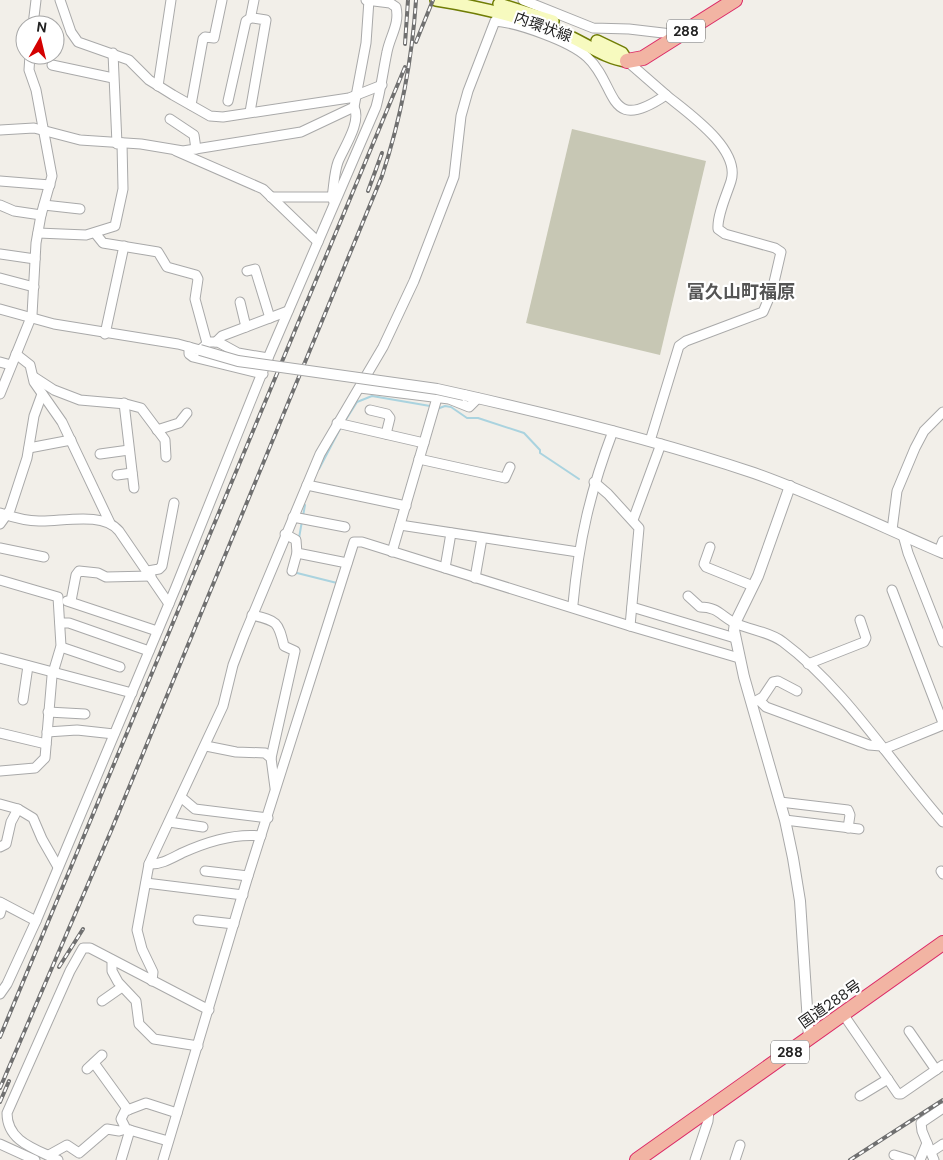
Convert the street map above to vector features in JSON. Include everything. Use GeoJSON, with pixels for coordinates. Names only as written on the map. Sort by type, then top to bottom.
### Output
{"type":"FeatureCollection","features":[{"type":"Feature","properties":{"kind":"highway","name":"288"},"geometry":{"type":"LineString","coordinates":[[622,58],[643,58],[736,0]]}},
{"type":"Feature","properties":{"kind":"highway","name":"国道288号"},"geometry":{"type":"LineString","coordinates":[[638,1160],[943,944]]}},
{"type":"Feature","properties":{"kind":"main road","name":"内環状線"},"geometry":{"type":"LineString","coordinates":[[436,0],[512,15],[574,37],[622,58]]}},
{"type":"Feature","properties":{"kind":"main road","name":"内環状線"},"geometry":{"type":"LineString","coordinates":[[483,0],[516,8],[557,23],[622,58]]}},
{"type":"Feature","properties":{"kind":"street"},"geometry":{"type":"LineString","coordinates":[[34,15],[36,0]]}},
{"type":"Feature","properties":{"kind":"street"},"geometry":{"type":"LineString","coordinates":[[60,0],[76,40],[86,46],[113,53],[129,60],[158,86],[216,117],[356,96],[382,86]]}},
{"type":"Feature","properties":{"kind":"street"},"geometry":{"type":"LineString","coordinates":[[158,86],[171,0]]}},
{"type":"Feature","properties":{"kind":"street"},"geometry":{"type":"LineString","coordinates":[[191,105],[203,39],[205,37],[214,38],[222,0]]}},
{"type":"Feature","properties":{"kind":"street"},"geometry":{"type":"LineString","coordinates":[[252,17],[254,0]]}},
{"type":"Feature","properties":{"kind":"street"},"geometry":{"type":"LineString","coordinates":[[0,994],[36,921],[132,693],[268,358],[318,242],[333,200],[376,107],[382,86],[386,53],[395,32],[397,8],[390,3],[368,0],[367,34],[354,107],[356,111],[354,126],[338,161],[333,200]]}},
{"type":"Feature","properties":{"kind":"street"},"geometry":{"type":"LineString","coordinates":[[523,0],[593,28],[629,29],[680,35]]}},
{"type":"Feature","properties":{"kind":"street"},"geometry":{"type":"LineString","coordinates":[[228,101],[247,19],[252,17],[266,20],[250,112]]}},
{"type":"Feature","properties":{"kind":"street"},"geometry":{"type":"LineString","coordinates":[[152,981],[153,972],[142,949],[137,930],[149,864],[182,798],[223,706],[234,665],[252,615],[307,485],[337,422],[360,388],[401,312],[454,177],[461,116],[468,91],[495,21],[569,43],[598,68],[611,97],[625,109],[638,110],[645,108],[666,95]]}},
{"type":"Feature","properties":{"kind":"street"},"geometry":{"type":"LineString","coordinates":[[113,53],[113,78],[123,189],[114,226],[113,244]]}},
{"type":"Feature","properties":{"kind":"street"},"geometry":{"type":"LineString","coordinates":[[622,58],[693,118],[730,157],[733,176],[718,229],[725,234],[779,250],[781,254],[772,291],[763,312],[686,341],[679,346],[650,442]]}},
{"type":"Feature","properties":{"kind":"street"},"geometry":{"type":"LineString","coordinates":[[0,394],[30,318],[38,233],[52,170],[29,65]]}},
{"type":"Feature","properties":{"kind":"street"},"geometry":{"type":"LineString","coordinates":[[52,65],[113,78]]}},
{"type":"Feature","properties":{"kind":"street"},"geometry":{"type":"LineString","coordinates":[[0,130],[44,129],[66,138],[146,145],[176,151],[301,132],[354,107]]}},
{"type":"Feature","properties":{"kind":"street"},"geometry":{"type":"LineString","coordinates":[[170,119],[194,135],[196,149]]}},
{"type":"Feature","properties":{"kind":"street"},"geometry":{"type":"LineString","coordinates":[[176,151],[182,156],[252,183],[271,197],[318,242]]}},
{"type":"Feature","properties":{"kind":"street"},"geometry":{"type":"LineString","coordinates":[[0,181],[50,185]]}},
{"type":"Feature","properties":{"kind":"street"},"geometry":{"type":"LineString","coordinates":[[271,197],[333,200]]}},
{"type":"Feature","properties":{"kind":"street"},"geometry":{"type":"LineString","coordinates":[[0,205],[14,211],[41,215]]}},
{"type":"Feature","properties":{"kind":"street"},"geometry":{"type":"LineString","coordinates":[[44,205],[80,209]]}},
{"type":"Feature","properties":{"kind":"street"},"geometry":{"type":"LineString","coordinates":[[38,233],[62,236],[95,233],[114,226]]}},
{"type":"Feature","properties":{"kind":"street"},"geometry":{"type":"LineString","coordinates":[[95,233],[103,242],[158,252],[167,267],[197,276],[195,299],[208,345],[238,361],[437,388],[613,431],[712,459],[790,486],[941,552],[943,541]]}},
{"type":"Feature","properties":{"kind":"street"},"geometry":{"type":"LineString","coordinates":[[105,334],[124,246]]}},
{"type":"Feature","properties":{"kind":"street"},"geometry":{"type":"LineString","coordinates":[[0,254],[35,259]]}},
{"type":"Feature","properties":{"kind":"street"},"geometry":{"type":"LineString","coordinates":[[247,271],[255,269],[270,318]]}},
{"type":"Feature","properties":{"kind":"street"},"geometry":{"type":"LineString","coordinates":[[0,278],[34,288]]}},
{"type":"Feature","properties":{"kind":"street"},"geometry":{"type":"LineString","coordinates":[[240,302],[246,327]]}},
{"type":"Feature","properties":{"kind":"street"},"geometry":{"type":"LineString","coordinates":[[0,308],[30,318],[105,334],[189,347],[208,345],[268,358]]}},
{"type":"Feature","properties":{"kind":"street"},"geometry":{"type":"LineString","coordinates":[[208,345],[218,338],[288,311]]}},
{"type":"Feature","properties":{"kind":"street"},"geometry":{"type":"LineString","coordinates":[[189,347],[189,354],[193,357],[263,374]]}},
{"type":"Feature","properties":{"kind":"street"},"geometry":{"type":"LineString","coordinates":[[16,354],[30,365],[42,394],[62,422],[110,523],[119,531],[131,552],[150,574],[168,604]]}},
{"type":"Feature","properties":{"kind":"street"},"geometry":{"type":"LineString","coordinates":[[0,362],[12,365]]}},
{"type":"Feature","properties":{"kind":"street"},"geometry":{"type":"LineString","coordinates":[[34,377],[54,390],[80,400],[124,404],[142,408],[165,440],[166,457]]}},
{"type":"Feature","properties":{"kind":"street"},"geometry":{"type":"LineString","coordinates":[[360,388],[449,399],[469,407],[478,398]]}},
{"type":"Feature","properties":{"kind":"street"},"geometry":{"type":"LineString","coordinates":[[0,524],[29,448],[34,416],[42,394]]}},
{"type":"Feature","properties":{"kind":"street"},"geometry":{"type":"LineString","coordinates":[[392,552],[437,398]]}},
{"type":"Feature","properties":{"kind":"street"},"geometry":{"type":"LineString","coordinates":[[124,404],[134,488]]}},
{"type":"Feature","properties":{"kind":"street"},"geometry":{"type":"LineString","coordinates":[[370,410],[387,414],[390,418],[386,434]]}},
{"type":"Feature","properties":{"kind":"street"},"geometry":{"type":"LineString","coordinates":[[892,530],[897,491],[915,448],[924,431],[943,412]]}},
{"type":"Feature","properties":{"kind":"street"},"geometry":{"type":"LineString","coordinates":[[157,430],[179,423],[187,413]]}},
{"type":"Feature","properties":{"kind":"street"},"geometry":{"type":"LineString","coordinates":[[337,422],[424,443]]}},
{"type":"Feature","properties":{"kind":"street"},"geometry":{"type":"LineString","coordinates":[[573,604],[578,552],[594,482],[613,431]]}},
{"type":"Feature","properties":{"kind":"street"},"geometry":{"type":"LineString","coordinates":[[29,448],[71,440]]}},
{"type":"Feature","properties":{"kind":"street"},"geometry":{"type":"LineString","coordinates":[[633,520],[661,444]]}},
{"type":"Feature","properties":{"kind":"street"},"geometry":{"type":"LineString","coordinates":[[100,454],[129,450]]}},
{"type":"Feature","properties":{"kind":"street"},"geometry":{"type":"LineString","coordinates":[[420,459],[506,478],[510,467]]}},
{"type":"Feature","properties":{"kind":"street"},"geometry":{"type":"LineString","coordinates":[[117,475],[132,473]]}},
{"type":"Feature","properties":{"kind":"street"},"geometry":{"type":"LineString","coordinates":[[594,482],[639,528],[630,626]]}},
{"type":"Feature","properties":{"kind":"street"},"geometry":{"type":"LineString","coordinates":[[307,485],[406,506]]}},
{"type":"Feature","properties":{"kind":"street"},"geometry":{"type":"LineString","coordinates":[[790,486],[753,586],[735,623],[735,638],[739,658],[755,702],[785,820],[800,901],[808,1038]]}},
{"type":"Feature","properties":{"kind":"street"},"geometry":{"type":"LineString","coordinates":[[71,601],[76,575],[79,571],[98,573],[106,577],[150,574],[162,566],[174,503]]}},
{"type":"Feature","properties":{"kind":"street"},"geometry":{"type":"LineString","coordinates":[[3,514],[38,521],[75,518],[110,523]]}},
{"type":"Feature","properties":{"kind":"street"},"geometry":{"type":"LineString","coordinates":[[293,517],[346,527]]}},
{"type":"Feature","properties":{"kind":"street"},"geometry":{"type":"LineString","coordinates":[[400,525],[578,552]]}},
{"type":"Feature","properties":{"kind":"street"},"geometry":{"type":"LineString","coordinates":[[445,568],[451,533]]}},
{"type":"Feature","properties":{"kind":"street"},"geometry":{"type":"LineString","coordinates":[[285,534],[296,540],[296,553],[292,571]]}},
{"type":"Feature","properties":{"kind":"street"},"geometry":{"type":"LineString","coordinates":[[903,535],[908,553],[943,642]]}},
{"type":"Feature","properties":{"kind":"street"},"geometry":{"type":"LineString","coordinates":[[475,578],[482,538]]}},
{"type":"Feature","properties":{"kind":"street"},"geometry":{"type":"LineString","coordinates":[[162,1160],[209,1010],[248,876],[268,818],[354,542],[357,541],[739,658]]}},
{"type":"Feature","properties":{"kind":"street"},"geometry":{"type":"LineString","coordinates":[[710,547],[704,564],[706,567],[753,586]]}},
{"type":"Feature","properties":{"kind":"street"},"geometry":{"type":"LineString","coordinates":[[0,548],[44,557]]}},
{"type":"Feature","properties":{"kind":"street"},"geometry":{"type":"LineString","coordinates":[[296,553],[347,563]]}},
{"type":"Feature","properties":{"kind":"street"},"geometry":{"type":"LineString","coordinates":[[0,580],[58,597],[61,647],[54,672],[48,712],[45,758],[37,767],[0,771]]}},
{"type":"Feature","properties":{"kind":"street"},"geometry":{"type":"LineString","coordinates":[[755,702],[869,745],[882,747],[943,724],[892,590]]}},
{"type":"Feature","properties":{"kind":"street"},"geometry":{"type":"LineString","coordinates":[[688,596],[700,607],[712,607],[735,623],[776,637],[808,664],[882,747],[943,822]]}},
{"type":"Feature","properties":{"kind":"street"},"geometry":{"type":"LineString","coordinates":[[59,601],[71,601],[156,632]]}},
{"type":"Feature","properties":{"kind":"street"},"geometry":{"type":"LineString","coordinates":[[632,607],[735,638]]}},
{"type":"Feature","properties":{"kind":"street"},"geometry":{"type":"LineString","coordinates":[[252,615],[275,622],[279,626],[284,646],[295,651],[271,758],[276,791]]}},
{"type":"Feature","properties":{"kind":"street"},"geometry":{"type":"LineString","coordinates":[[808,664],[864,642],[866,638],[860,620]]}},
{"type":"Feature","properties":{"kind":"street"},"geometry":{"type":"LineString","coordinates":[[60,623],[69,623],[149,651]]}},
{"type":"Feature","properties":{"kind":"street"},"geometry":{"type":"LineString","coordinates":[[61,647],[120,667]]}},
{"type":"Feature","properties":{"kind":"street"},"geometry":{"type":"LineString","coordinates":[[0,658],[132,693]]}},
{"type":"Feature","properties":{"kind":"street"},"geometry":{"type":"LineString","coordinates":[[23,700],[28,666]]}},
{"type":"Feature","properties":{"kind":"street"},"geometry":{"type":"LineString","coordinates":[[755,702],[774,682],[797,691]]}},
{"type":"Feature","properties":{"kind":"street"},"geometry":{"type":"LineString","coordinates":[[48,712],[85,714]]}},
{"type":"Feature","properties":{"kind":"street"},"geometry":{"type":"LineString","coordinates":[[47,732],[76,730],[114,734]]}},
{"type":"Feature","properties":{"kind":"street"},"geometry":{"type":"LineString","coordinates":[[0,733],[46,744]]}},
{"type":"Feature","properties":{"kind":"street"},"geometry":{"type":"LineString","coordinates":[[206,746],[236,752],[265,753],[271,758]]}},
{"type":"Feature","properties":{"kind":"street"},"geometry":{"type":"LineString","coordinates":[[182,798],[195,809],[268,818]]}},
{"type":"Feature","properties":{"kind":"street"},"geometry":{"type":"LineString","coordinates":[[780,802],[848,810],[850,815],[848,828]]}},
{"type":"Feature","properties":{"kind":"street"},"geometry":{"type":"LineString","coordinates":[[0,804],[18,809],[33,818],[42,839],[58,867]]}},
{"type":"Feature","properties":{"kind":"street"},"geometry":{"type":"LineString","coordinates":[[0,846],[6,844],[11,822],[18,809]]}},
{"type":"Feature","properties":{"kind":"street"},"geometry":{"type":"LineString","coordinates":[[785,820],[859,829]]}},
{"type":"Feature","properties":{"kind":"street"},"geometry":{"type":"LineString","coordinates":[[169,822],[203,827]]}},
{"type":"Feature","properties":{"kind":"street"},"geometry":{"type":"LineString","coordinates":[[149,864],[157,864],[213,841],[241,836],[261,836]]}},
{"type":"Feature","properties":{"kind":"street"},"geometry":{"type":"LineString","coordinates":[[205,871],[248,876]]}},
{"type":"Feature","properties":{"kind":"street"},"geometry":{"type":"LineString","coordinates":[[146,883],[243,895]]}},
{"type":"Feature","properties":{"kind":"street"},"geometry":{"type":"LineString","coordinates":[[0,914],[1,903],[36,921]]}},
{"type":"Feature","properties":{"kind":"street"},"geometry":{"type":"LineString","coordinates":[[198,920],[234,924]]}},
{"type":"Feature","properties":{"kind":"street"},"geometry":{"type":"LineString","coordinates":[[58,1160],[22,1142],[12,1133],[8,1124],[9,1108],[81,951],[88,947],[209,1010]]}},
{"type":"Feature","properties":{"kind":"street"},"geometry":{"type":"LineString","coordinates":[[112,960],[112,971],[122,987],[136,1001],[138,1022],[149,1035],[156,1039],[198,1046]]}},
{"type":"Feature","properties":{"kind":"street"},"geometry":{"type":"LineString","coordinates":[[102,1001],[122,987]]}},
{"type":"Feature","properties":{"kind":"street"},"geometry":{"type":"LineString","coordinates":[[843,1014],[898,1094],[901,1094],[939,1067],[909,1031]]}},
{"type":"Feature","properties":{"kind":"street"},"geometry":{"type":"LineString","coordinates":[[102,1056],[91,1066],[128,1110]]}},
{"type":"Feature","properties":{"kind":"street"},"geometry":{"type":"LineString","coordinates":[[860,1096],[888,1079]]}},
{"type":"Feature","properties":{"kind":"street"},"geometry":{"type":"LineString","coordinates":[[121,1160],[128,1130],[121,1119],[124,1111],[146,1104],[177,1113]]}},
{"type":"Feature","properties":{"kind":"street"},"geometry":{"type":"LineString","coordinates":[[943,1108],[921,1123],[932,1156],[943,1144]]}},
{"type":"Feature","properties":{"kind":"street"},"geometry":{"type":"LineString","coordinates":[[695,1160],[708,1121],[709,1110]]}},
{"type":"Feature","properties":{"kind":"street"},"geometry":{"type":"LineString","coordinates":[[49,1155],[67,1145],[79,1153],[106,1128],[119,1131],[128,1130],[168,1141]]}},
{"type":"Feature","properties":{"kind":"street"},"geometry":{"type":"LineString","coordinates":[[920,1160],[927,1143]]}},
{"type":"Feature","properties":{"kind":"street"},"geometry":{"type":"LineString","coordinates":[[0,1144],[35,1160]]}},
{"type":"Feature","properties":{"kind":"street"},"geometry":{"type":"LineString","coordinates":[[735,1160],[740,1145]]}},
{"type":"Feature","properties":{"kind":"street"},"geometry":{"type":"LineString","coordinates":[[894,1155],[910,1160]]}},
{"type":"Feature","properties":{"kind":"shaded area"},"geometry":{"type":"Polygon","coordinates":[[[572,129],[706,161],[660,355],[526,323],[572,129]]]}},
{"type":"Feature","properties":{"kind":"waterway"},"geometry":{"type":"LineString","coordinates":[[345,421],[357,402],[372,396],[430,406]]}},
{"type":"Feature","properties":{"kind":"waterway"},"geometry":{"type":"LineString","coordinates":[[437,409],[445,406],[451,407],[467,418],[478,418],[524,433],[540,450],[540,453],[579,479]]}},
{"type":"Feature","properties":{"kind":"waterway"},"geometry":{"type":"LineString","coordinates":[[319,469],[341,427]]}},
{"type":"Feature","properties":{"kind":"waterway"},"geometry":{"type":"LineString","coordinates":[[303,516],[305,505]]}},
{"type":"Feature","properties":{"kind":"waterway"},"geometry":{"type":"LineString","coordinates":[[299,538],[302,521]]}},
{"type":"Feature","properties":{"kind":"waterway"},"geometry":{"type":"LineString","coordinates":[[293,572],[337,583]]}},
{"type":"Feature","properties":{"kind":"railway"},"geometry":{"type":"LineString","coordinates":[[405,44],[408,0]]}},
{"type":"Feature","properties":{"kind":"railway"},"geometry":{"type":"LineString","coordinates":[[0,1088],[111,831],[382,176],[395,133],[405,89],[412,45],[416,0]]}},
{"type":"Feature","properties":{"kind":"railway"},"geometry":{"type":"LineString","coordinates":[[416,42],[433,0]]}},
{"type":"Feature","properties":{"kind":"railway"},"geometry":{"type":"LineString","coordinates":[[0,1037],[405,67]]}},
{"type":"Feature","properties":{"kind":"railway"},"geometry":{"type":"LineString","coordinates":[[368,191],[382,153]]}},
{"type":"Feature","properties":{"kind":"railway"},"geometry":{"type":"LineString","coordinates":[[59,967],[83,929]]}},
{"type":"Feature","properties":{"kind":"railway"},"geometry":{"type":"LineString","coordinates":[[0,1102],[9,1081]]}},
{"type":"Feature","properties":{"kind":"railway"},"geometry":{"type":"LineString","coordinates":[[850,1160],[943,1100]]}},
{"type":"Feature","properties":{"kind":"district","name":"富久山町福原"},"geometry":{"type":"Point","coordinates":[741,292]}}]}
